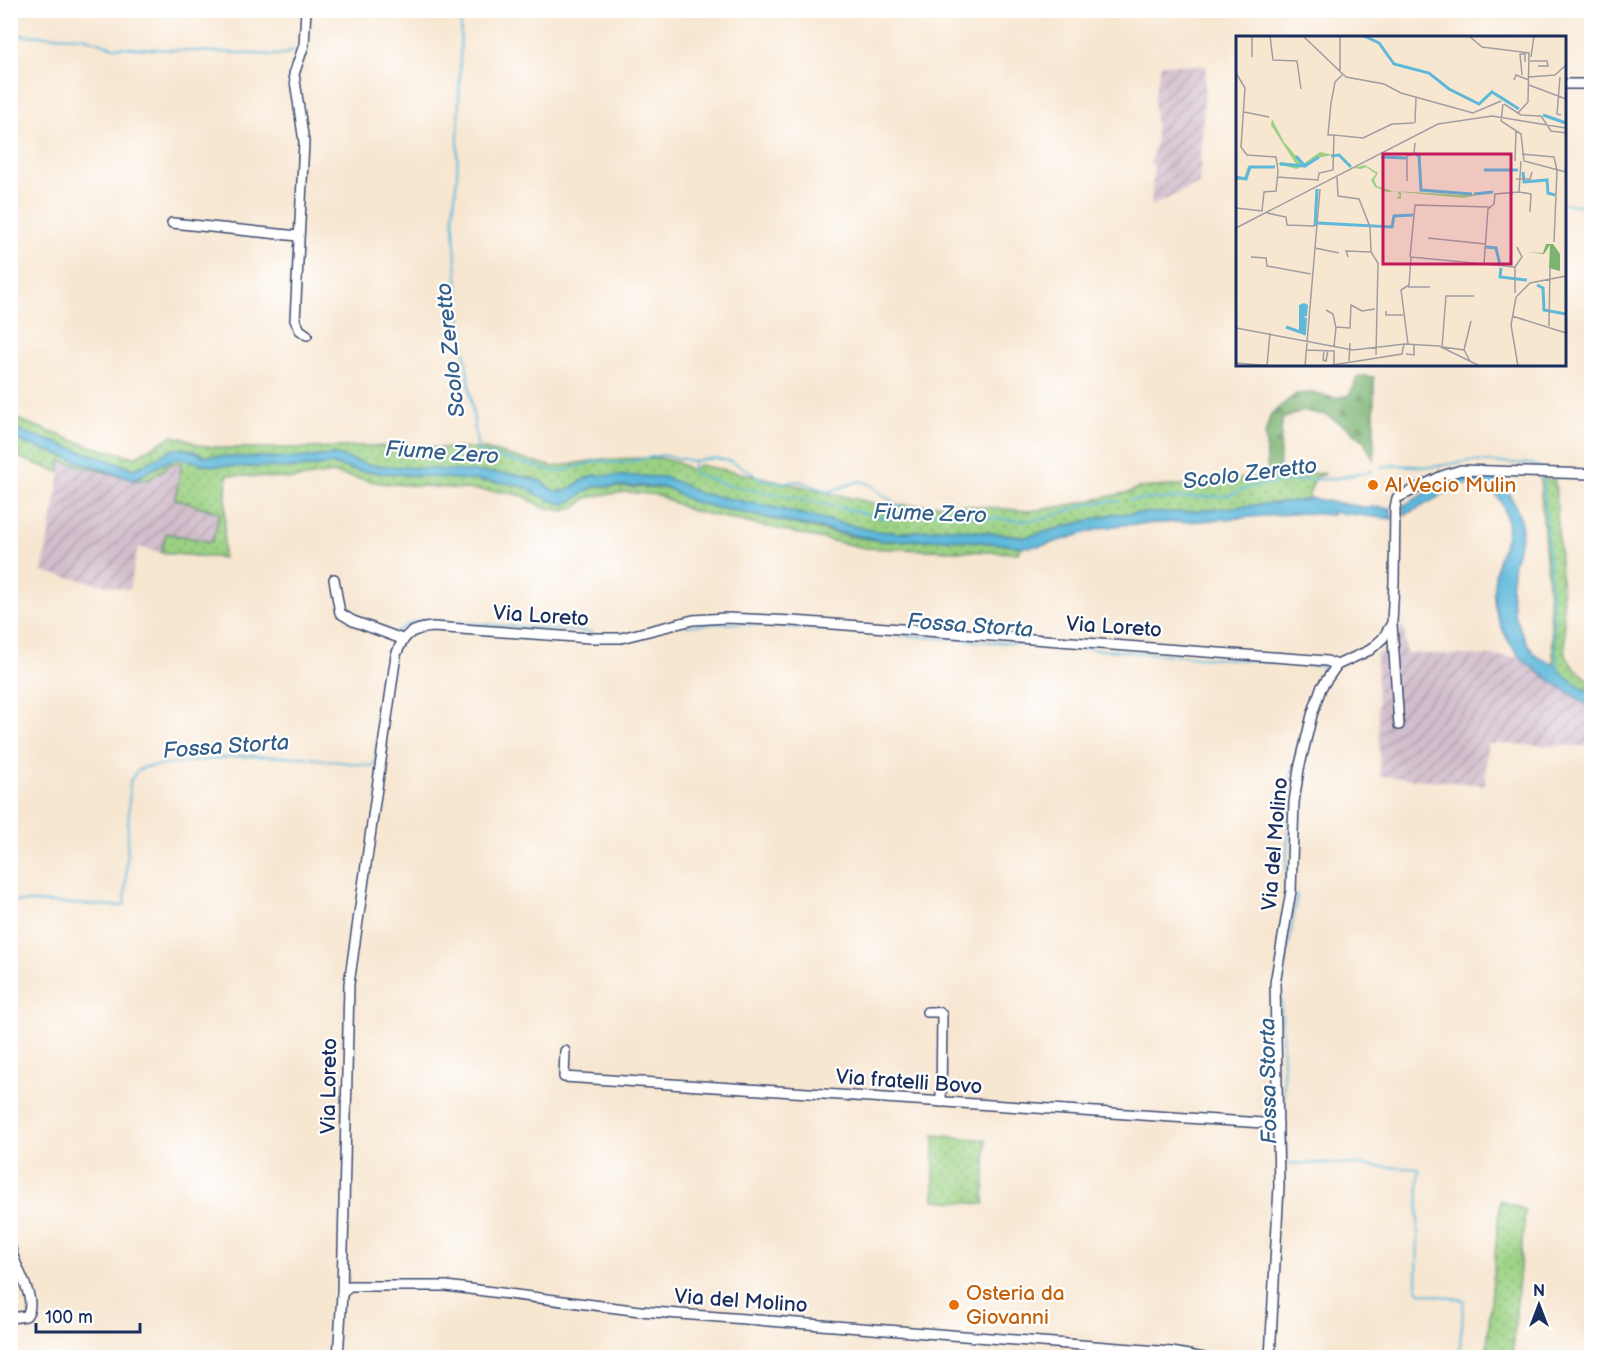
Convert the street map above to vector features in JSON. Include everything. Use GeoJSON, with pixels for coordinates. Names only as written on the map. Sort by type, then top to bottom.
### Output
{"type":"FeatureCollection","features":[{"type":"Feature","properties":{"kind":"street"},"geometry":{"type":"LineString","coordinates":[[306,10],[304,45],[294,74],[304,142],[296,320],[300,330],[307,334]]}},
{"type":"Feature","properties":{"kind":"street"},"geometry":{"type":"LineString","coordinates":[[1566,84],[1592,84]]}},
{"type":"Feature","properties":{"kind":"street"},"geometry":{"type":"LineString","coordinates":[[172,223],[298,236]]}},
{"type":"Feature","properties":{"kind":"street"},"geometry":{"type":"LineString","coordinates":[[1399,725],[1392,623],[1395,502],[1400,496],[1442,476],[1461,470],[1592,474]]}},
{"type":"Feature","properties":{"kind":"street"},"geometry":{"type":"LineString","coordinates":[[334,579],[340,613],[353,621],[402,639]]}},
{"type":"Feature","properties":{"kind":"street","name":"Via Loreto"},"geometry":{"type":"LineString","coordinates":[[342,1294],[349,984],[396,655],[402,639],[409,633],[420,628],[433,627],[590,638],[621,638],[693,620],[726,618],[1328,661],[1337,665]]}},
{"type":"Feature","properties":{"kind":"street"},"geometry":{"type":"LineString","coordinates":[[1337,665],[1370,650],[1383,638],[1392,623]]}},
{"type":"Feature","properties":{"kind":"street","name":"Via del Molino"},"geometry":{"type":"LineString","coordinates":[[1270,1358],[1279,1186],[1275,983],[1291,891],[1294,802],[1299,769],[1321,688],[1337,665]]}},
{"type":"Feature","properties":{"kind":"street"},"geometry":{"type":"LineString","coordinates":[[927,1011],[940,1012],[942,1015],[941,1102]]}},
{"type":"Feature","properties":{"kind":"street","name":"Via fratelli Bovo"},"geometry":{"type":"LineString","coordinates":[[565,1051],[564,1077],[1278,1124]]}},
{"type":"Feature","properties":{"kind":"street"},"geometry":{"type":"LineString","coordinates":[[10,1318],[26,1316],[30,1308],[25,1282],[12,1259],[11,1248]]}},
{"type":"Feature","properties":{"kind":"street","name":"Via del Molino"},"geometry":{"type":"LineString","coordinates":[[342,1294],[349,1286],[446,1286],[640,1311],[1160,1352],[1204,1358]]}},
{"type":"Feature","properties":{"kind":"street"},"geometry":{"type":"LineString","coordinates":[[338,1358],[342,1294]]}},
{"type":"Feature","properties":{"kind":"shaded area"},"geometry":{"type":"Polygon","coordinates":[[[1161,64],[1206,66],[1199,184],[1151,206],[1154,164],[1150,164],[1156,142],[1154,98],[1161,64]]]}},
{"type":"Feature","properties":{"kind":"shaded area"},"geometry":{"type":"Polygon","coordinates":[[[59,461],[141,481],[156,477],[171,464],[182,463],[175,499],[220,513],[212,542],[166,533],[161,553],[138,547],[129,590],[42,572],[60,475],[59,461]]]}},
{"type":"Feature","properties":{"kind":"shaded area"},"geometry":{"type":"Polygon","coordinates":[[[1400,627],[1404,628],[1406,653],[1519,657],[1591,709],[1591,746],[1487,744],[1485,785],[1380,776],[1376,655],[1390,646],[1400,627]]]}},
{"type":"Feature","properties":{"kind":"green space"},"geometry":{"type":"Polygon","coordinates":[[[1361,376],[1374,377],[1374,461],[1364,441],[1349,428],[1326,415],[1304,411],[1282,419],[1279,474],[1268,475],[1265,434],[1271,414],[1296,394],[1312,393],[1336,398],[1349,395],[1356,379],[1361,376]]]}},
{"type":"Feature","properties":{"kind":"green space"},"geometry":{"type":"Polygon","coordinates":[[[11,417],[86,445],[135,457],[172,436],[187,439],[198,445],[224,448],[363,446],[484,449],[554,467],[602,459],[660,458],[676,462],[692,470],[699,465],[886,506],[951,504],[1028,511],[1060,507],[1130,492],[1138,488],[1199,484],[1295,472],[1326,474],[1315,477],[1307,500],[1185,512],[1113,514],[1026,537],[947,528],[900,533],[875,531],[758,504],[698,493],[684,485],[583,480],[566,491],[554,491],[540,481],[528,477],[369,465],[336,455],[295,458],[203,456],[192,450],[182,449],[168,452],[135,469],[11,428],[11,417]]]}},
{"type":"Feature","properties":{"kind":"green space"},"geometry":{"type":"Polygon","coordinates":[[[11,438],[120,476],[60,461],[60,472],[49,469],[19,458],[18,452],[11,451],[11,438]]]}},
{"type":"Feature","properties":{"kind":"green space"},"geometry":{"type":"Polygon","coordinates":[[[179,458],[212,466],[298,468],[332,464],[360,471],[507,483],[526,487],[538,495],[566,504],[595,486],[668,488],[691,501],[854,537],[883,541],[951,539],[1023,546],[1018,553],[865,548],[689,510],[658,495],[626,492],[601,495],[587,498],[576,507],[564,511],[542,507],[524,496],[504,492],[380,483],[332,473],[293,479],[227,475],[223,558],[161,553],[166,533],[212,542],[220,513],[175,499],[182,463],[170,465],[149,479],[133,480],[164,463],[179,458]]]}},
{"type":"Feature","properties":{"kind":"green space"},"geometry":{"type":"Polygon","coordinates":[[[1540,479],[1555,480],[1566,657],[1575,669],[1591,681],[1591,694],[1565,676],[1554,664],[1540,479]]]}},
{"type":"Feature","properties":{"kind":"green space"},"geometry":{"type":"Polygon","coordinates":[[[934,1135],[986,1140],[984,1204],[934,1200],[934,1135]]]}},
{"type":"Feature","properties":{"kind":"green space"},"geometry":{"type":"Polygon","coordinates":[[[1500,1200],[1525,1210],[1512,1357],[1486,1357],[1500,1200]]]}},
{"type":"Feature","properties":{"kind":"water"},"geometry":{"type":"Polygon","coordinates":[[[11,428],[134,469],[174,449],[182,449],[203,456],[295,458],[336,455],[369,465],[512,474],[540,481],[554,491],[566,491],[594,475],[664,477],[698,493],[758,504],[875,531],[900,533],[947,528],[1026,537],[1113,514],[1185,512],[1309,498],[1363,507],[1391,508],[1392,519],[1332,512],[1332,515],[1303,513],[1121,525],[1102,528],[1045,545],[1028,547],[951,539],[883,541],[714,507],[691,501],[668,488],[595,486],[566,504],[538,495],[526,487],[507,483],[359,471],[332,464],[298,468],[212,466],[179,458],[164,463],[133,480],[11,438],[11,428]]]}},
{"type":"Feature","properties":{"kind":"water"},"geometry":{"type":"Polygon","coordinates":[[[1475,477],[1494,478],[1506,488],[1521,521],[1521,538],[1514,562],[1511,589],[1514,614],[1525,640],[1536,656],[1554,664],[1565,676],[1591,694],[1591,709],[1525,661],[1501,627],[1496,613],[1494,583],[1498,559],[1507,537],[1508,526],[1503,507],[1492,491],[1475,484],[1465,485],[1404,515],[1403,506],[1420,496],[1446,484],[1475,477]]]}},
{"type":"Feature","properties":{"kind":"waterway","name":"Scolo Zeretto"},"geometry":{"type":"LineString","coordinates":[[456,10],[459,13],[461,27],[457,178],[453,213],[459,307],[478,452],[558,472],[597,461],[622,463],[662,455],[693,461],[715,458],[733,462],[762,479],[777,483],[798,481],[828,492],[859,481],[870,484],[906,510],[1024,521],[1041,519],[1093,503],[1119,501]]}},
{"type":"Feature","properties":{"kind":"waterway","name":"Scolo Zeretto"},"geometry":{"type":"LineString","coordinates":[[10,35],[83,37],[113,47],[277,55],[294,50]]}},
{"type":"Feature","properties":{"kind":"waterway"},"geometry":{"type":"LineString","coordinates":[[1566,203],[1592,207]]}},
{"type":"Feature","properties":{"kind":"waterway","name":"Fiume Zero"},"geometry":{"type":"LineString","coordinates":[[693,461],[693,473],[726,485],[885,518],[906,518],[924,513]]}},
{"type":"Feature","properties":{"kind":"waterway","name":"Scolo Zeretto"},"geometry":{"type":"LineString","coordinates":[[1381,467],[1396,465],[1431,467],[1470,461],[1531,464],[1541,468]]}},
{"type":"Feature","properties":{"kind":"waterway","name":"Scolo Zeretto"},"geometry":{"type":"LineString","coordinates":[[1130,500],[1227,496],[1253,486],[1333,479],[1372,471]]}},
{"type":"Feature","properties":{"kind":"waterway","name":"Scolo Zeretto"},"geometry":{"type":"LineString","coordinates":[[1543,477],[1555,646],[1559,671]]}},
{"type":"Feature","properties":{"kind":"waterway","name":"Fossa Storta"},"geometry":{"type":"LineString","coordinates":[[394,633],[409,624],[422,620],[592,632],[595,636]]}},
{"type":"Feature","properties":{"kind":"waterway","name":"Fossa Storta"},"geometry":{"type":"LineString","coordinates":[[686,626],[721,623],[762,625],[1322,666],[1324,668],[1311,700],[1291,773],[1285,892],[1287,893]]}},
{"type":"Feature","properties":{"kind":"waterway","name":"Fossa Storta"},"geometry":{"type":"LineString","coordinates":[[10,901],[119,906],[125,904],[130,781],[137,771],[145,767],[240,756],[302,757],[372,766],[375,763],[390,644]]}},
{"type":"Feature","properties":{"kind":"waterway","name":"Fossa Storta"},"geometry":{"type":"LineString","coordinates":[[1294,892],[1297,896],[1281,991],[1286,1164],[1325,1163],[1419,1169],[1417,1287],[1418,1291],[1423,1293],[1464,1300],[1459,1358]]}},
{"type":"Feature","properties":{"kind":"place","name":"Al Vecio Mulin"},"geometry":{"type":"Point","coordinates":[1373,485]}},
{"type":"Feature","properties":{"kind":"place","name":"Osteria da Giovanni"},"geometry":{"type":"Point","coordinates":[954,1305]}}]}
